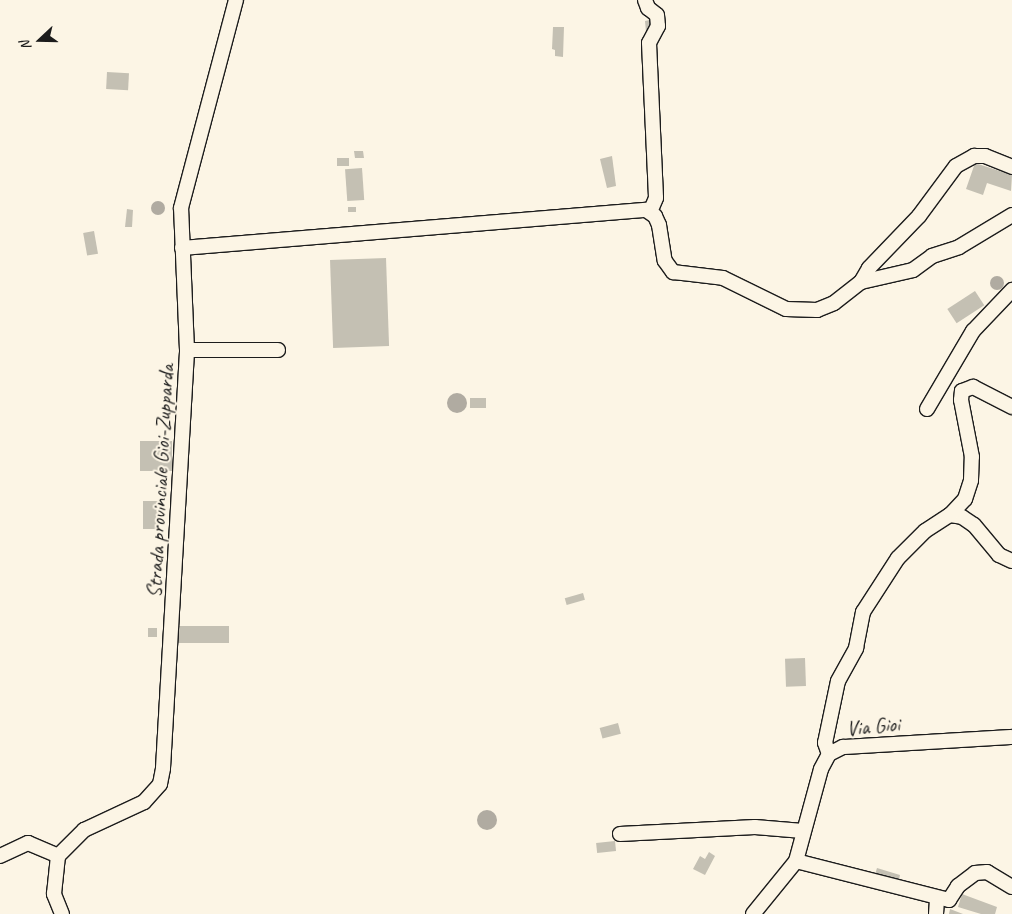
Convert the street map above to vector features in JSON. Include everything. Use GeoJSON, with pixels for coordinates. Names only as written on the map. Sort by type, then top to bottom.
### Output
{"type":"FeatureCollection","features":[{"type":"Feature","properties":{"kind":"street","name":"Strada provinciale Gioi-Zupparda"},"geometry":{"type":"LineString","coordinates":[[58,856],[84,830],[132,810],[144,802],[160,784],[165,743],[187,350],[181,208],[185,185],[236,0]]}},
{"type":"Feature","properties":{"kind":"street"},"geometry":{"type":"LineString","coordinates":[[645,0],[648,8],[657,15],[658,26],[649,43],[656,198],[650,212]]}},
{"type":"Feature","properties":{"kind":"street"},"geometry":{"type":"LineString","coordinates":[[861,282],[869,268],[920,216],[956,166],[974,156],[985,156],[1012,167]]}},
{"type":"Feature","properties":{"kind":"street"},"geometry":{"type":"LineString","coordinates":[[182,248],[650,212]]}},
{"type":"Feature","properties":{"kind":"street"},"geometry":{"type":"LineString","coordinates":[[650,212],[659,225],[664,261],[668,268],[680,275],[712,275],[776,306],[806,310],[826,308],[861,282],[913,270],[932,256],[960,247],[1012,215]]}},
{"type":"Feature","properties":{"kind":"street"},"geometry":{"type":"LineString","coordinates":[[927,409],[973,332],[1012,290]]}},
{"type":"Feature","properties":{"kind":"street"},"geometry":{"type":"LineString","coordinates":[[187,350],[278,350]]}},
{"type":"Feature","properties":{"kind":"street"},"geometry":{"type":"LineString","coordinates":[[829,754],[825,742],[838,681],[856,648],[863,612],[898,558],[925,530],[950,515],[966,500],[972,480],[971,444],[961,400],[962,391],[973,387],[1012,407]]}},
{"type":"Feature","properties":{"kind":"street"},"geometry":{"type":"LineString","coordinates":[[950,515],[962,517],[974,525],[999,555],[1012,561]]}},
{"type":"Feature","properties":{"kind":"street","name":"Via Gioi"},"geometry":{"type":"LineString","coordinates":[[753,914],[796,861],[803,830],[829,754],[843,747],[1012,737]]}},
{"type":"Feature","properties":{"kind":"street"},"geometry":{"type":"LineString","coordinates":[[620,834],[755,826],[803,830]]}},
{"type":"Feature","properties":{"kind":"street"},"geometry":{"type":"LineString","coordinates":[[0,856],[28,842],[58,856],[54,894],[62,914]]}},
{"type":"Feature","properties":{"kind":"street"},"geometry":{"type":"LineString","coordinates":[[796,861],[949,900],[958,886],[975,873],[988,872],[1012,887]]}},
{"type":"Feature","properties":{"kind":"street"},"geometry":{"type":"LineString","coordinates":[[936,914],[937,898]]}},
{"type":"Feature","properties":{"kind":"shaded area"},"geometry":{"type":"Polygon","coordinates":[[[155,201],[161,201],[165,208],[161,215],[155,215],[151,211],[151,205],[155,201]]]}},
{"type":"Feature","properties":{"kind":"shaded area"},"geometry":{"type":"Polygon","coordinates":[[[997,276],[1002,278],[1004,283],[1002,288],[997,290],[992,288],[990,283],[992,278],[997,276]]]}},
{"type":"Feature","properties":{"kind":"shaded area"},"geometry":{"type":"Polygon","coordinates":[[[457,393],[464,396],[467,403],[464,410],[457,413],[450,410],[447,403],[450,396],[457,393]]]}},
{"type":"Feature","properties":{"kind":"shaded area"},"geometry":{"type":"Polygon","coordinates":[[[487,810],[494,813],[497,820],[494,827],[487,830],[480,827],[477,820],[480,813],[487,810]]]}},
{"type":"Feature","properties":{"kind":"building"},"geometry":{"type":"Polygon","coordinates":[[[654,19],[655,30],[646,32],[645,21],[654,19]]]}},
{"type":"Feature","properties":{"kind":"building"},"geometry":{"type":"Polygon","coordinates":[[[553,27],[564,27],[563,57],[555,56],[555,50],[552,49],[553,27]]]}},
{"type":"Feature","properties":{"kind":"building"},"geometry":{"type":"Polygon","coordinates":[[[107,72],[129,73],[128,90],[106,89],[107,72]]]}},
{"type":"Feature","properties":{"kind":"building"},"geometry":{"type":"Polygon","coordinates":[[[354,151],[363,151],[364,158],[355,158],[354,151]]]}},
{"type":"Feature","properties":{"kind":"building"},"geometry":{"type":"Polygon","coordinates":[[[612,156],[616,186],[607,188],[600,159],[612,156]]]}},
{"type":"Feature","properties":{"kind":"building"},"geometry":{"type":"Polygon","coordinates":[[[337,158],[349,158],[349,166],[337,166],[337,158]]]}},
{"type":"Feature","properties":{"kind":"building"},"geometry":{"type":"Polygon","coordinates":[[[975,163],[1012,175],[1011,191],[987,183],[983,195],[966,189],[975,163]]]}},
{"type":"Feature","properties":{"kind":"building"},"geometry":{"type":"Polygon","coordinates":[[[362,168],[364,200],[347,201],[345,169],[362,168]]]}},
{"type":"Feature","properties":{"kind":"building"},"geometry":{"type":"Polygon","coordinates":[[[348,207],[356,207],[356,212],[348,212],[348,207]]]}},
{"type":"Feature","properties":{"kind":"building"},"geometry":{"type":"Polygon","coordinates":[[[127,209],[133,210],[132,227],[125,227],[127,209]]]}},
{"type":"Feature","properties":{"kind":"building"},"geometry":{"type":"Polygon","coordinates":[[[94,231],[98,254],[87,256],[83,233],[94,231]]]}},
{"type":"Feature","properties":{"kind":"building"},"geometry":{"type":"Polygon","coordinates":[[[386,258],[389,346],[333,348],[330,260],[386,258]]]}},
{"type":"Feature","properties":{"kind":"building"},"geometry":{"type":"Polygon","coordinates":[[[975,291],[984,305],[957,323],[947,309],[975,291]]]}},
{"type":"Feature","properties":{"kind":"building"},"geometry":{"type":"Polygon","coordinates":[[[470,398],[486,398],[486,408],[470,408],[470,398]]]}},
{"type":"Feature","properties":{"kind":"building"},"geometry":{"type":"Polygon","coordinates":[[[140,441],[172,441],[172,471],[140,471],[140,441]]]}},
{"type":"Feature","properties":{"kind":"building"},"geometry":{"type":"Polygon","coordinates":[[[143,501],[159,501],[159,529],[143,529],[143,501]]]}},
{"type":"Feature","properties":{"kind":"building"},"geometry":{"type":"Polygon","coordinates":[[[583,593],[585,600],[567,605],[565,598],[583,593]]]}},
{"type":"Feature","properties":{"kind":"building"},"geometry":{"type":"Polygon","coordinates":[[[178,626],[229,626],[229,643],[178,643],[178,626]]]}},
{"type":"Feature","properties":{"kind":"building"},"geometry":{"type":"Polygon","coordinates":[[[148,628],[157,628],[157,637],[148,637],[148,628]]]}},
{"type":"Feature","properties":{"kind":"building"},"geometry":{"type":"Polygon","coordinates":[[[805,658],[806,686],[786,687],[785,659],[805,658]]]}},
{"type":"Feature","properties":{"kind":"building"},"geometry":{"type":"Polygon","coordinates":[[[618,723],[621,734],[602,739],[600,728],[618,723]]]}},
{"type":"Feature","properties":{"kind":"building"},"geometry":{"type":"Polygon","coordinates":[[[615,841],[616,851],[597,853],[596,843],[615,841]]]}},
{"type":"Feature","properties":{"kind":"building"},"geometry":{"type":"Polygon","coordinates":[[[709,852],[715,856],[705,875],[693,869],[700,856],[705,859],[709,852]]]}},
{"type":"Feature","properties":{"kind":"building"},"geometry":{"type":"Polygon","coordinates":[[[877,868],[900,875],[898,884],[874,878],[877,868]]]}},
{"type":"Feature","properties":{"kind":"building"},"geometry":{"type":"Polygon","coordinates":[[[962,894],[997,907],[995,914],[981,914],[958,907],[962,894]]]}},
{"type":"Feature","properties":{"kind":"building"},"geometry":{"type":"Polygon","coordinates":[[[950,909],[963,914],[949,914],[950,909]]]}}]}
